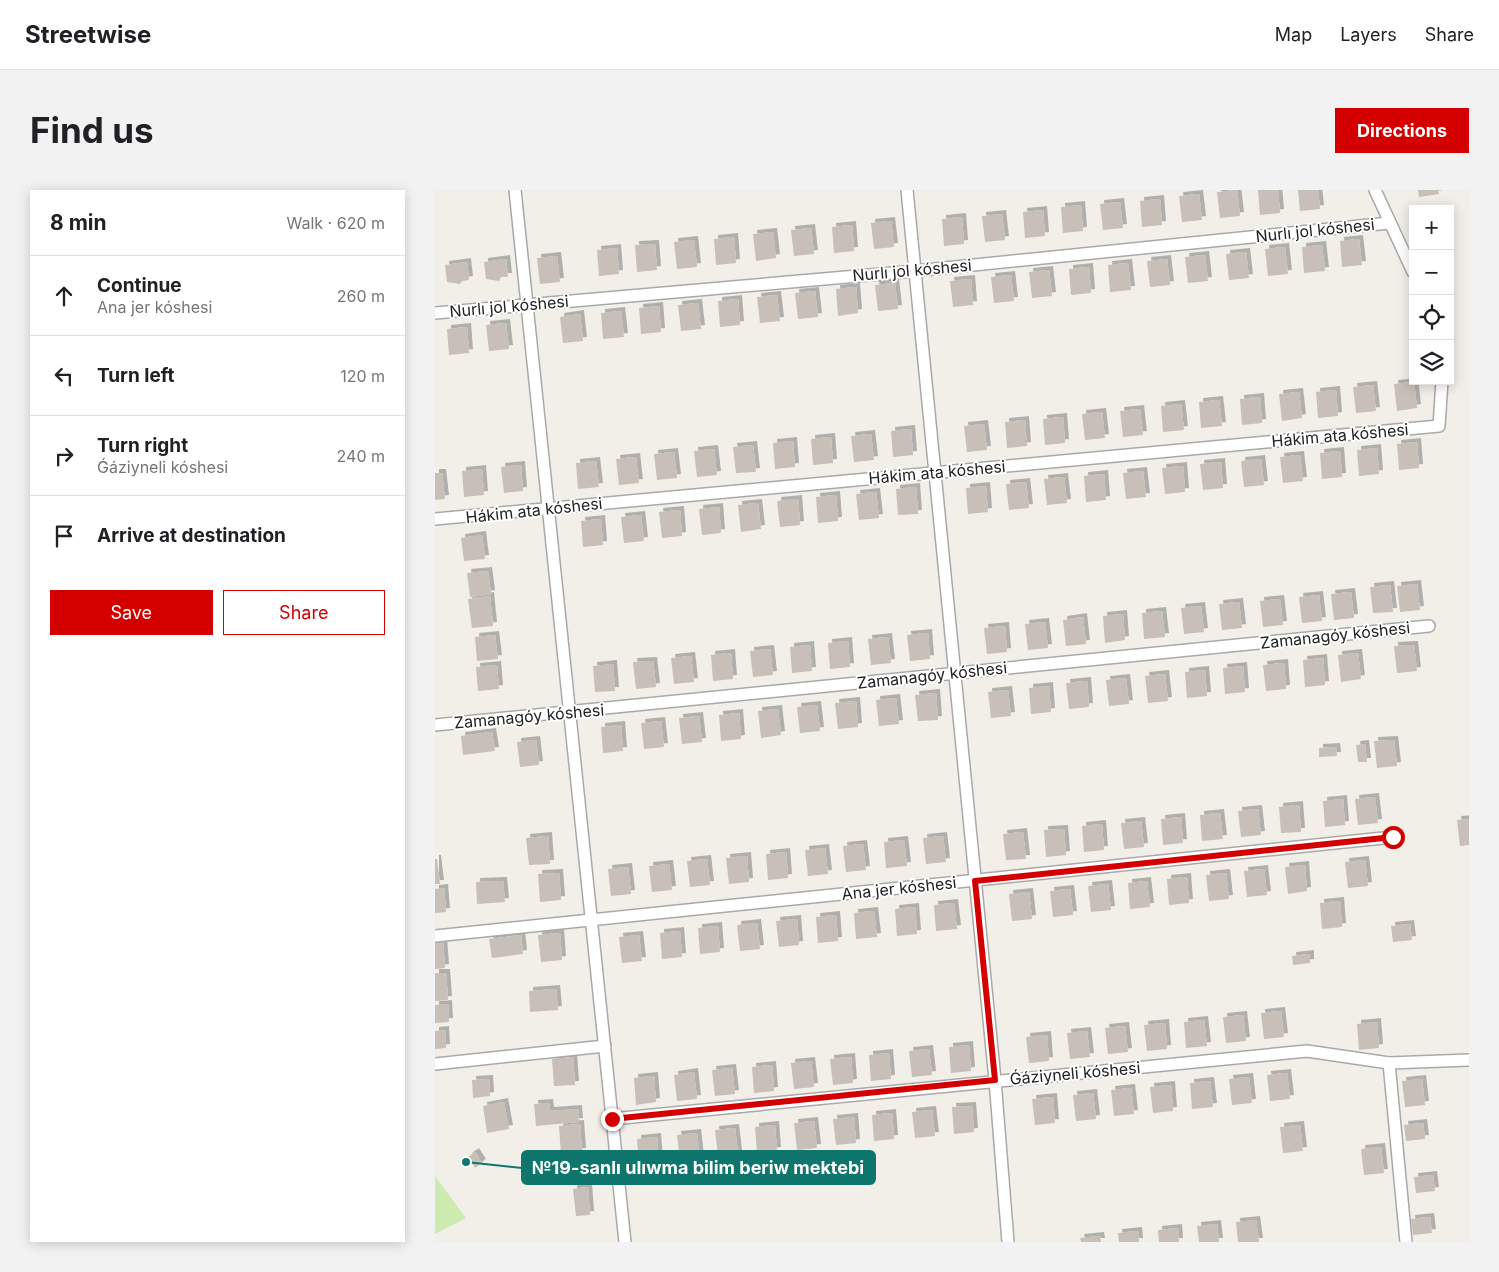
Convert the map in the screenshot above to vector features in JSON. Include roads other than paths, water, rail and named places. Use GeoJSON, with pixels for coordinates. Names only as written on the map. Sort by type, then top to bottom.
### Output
{"type":"FeatureCollection","features":[{"type":"Feature","properties":{"kind":"street"},"geometry":{"type":"LineString","coordinates":[[515,190],[625,1242]]}},
{"type":"Feature","properties":{"kind":"street"},"geometry":{"type":"LineString","coordinates":[[907,190],[995,1080],[1008,1242]]}},
{"type":"Feature","properties":{"kind":"street"},"geometry":{"type":"LineString","coordinates":[[1375,190],[1409,264]]}},
{"type":"Feature","properties":{"kind":"street","name":"Nurlı jol kóshesi"},"geometry":{"type":"LineString","coordinates":[[435,313],[915,271],[1389,223]]}},
{"type":"Feature","properties":{"kind":"street","name":"Hákim ata kóshesi"},"geometry":{"type":"LineString","coordinates":[[435,519],[1439,426],[1442,385]]}},
{"type":"Feature","properties":{"kind":"street","name":"Zamanagóy kóshesi"},"geometry":{"type":"LineString","coordinates":[[435,724],[1429,626]]}},
{"type":"Feature","properties":{"kind":"street","name":"Ana jer kóshesi"},"geometry":{"type":"LineString","coordinates":[[435,936],[590,918],[975,881],[1393,837]]}},
{"type":"Feature","properties":{"kind":"street"},"geometry":{"type":"LineString","coordinates":[[435,1064],[605,1046]]}},
{"type":"Feature","properties":{"kind":"street","name":"Ǵáziyneli kóshesi"},"geometry":{"type":"LineString","coordinates":[[612,1119],[995,1080],[1307,1051],[1389,1063],[1469,1060]]}},
{"type":"Feature","properties":{"kind":"street"},"geometry":{"type":"LineString","coordinates":[[1389,1063],[1406,1242]]}},
{"type":"Feature","properties":{"kind":"place","name":"№19-sanlı ulıwma bilim beriw mektebi"},"geometry":{"type":"Point","coordinates":[466,1162]}}]}
